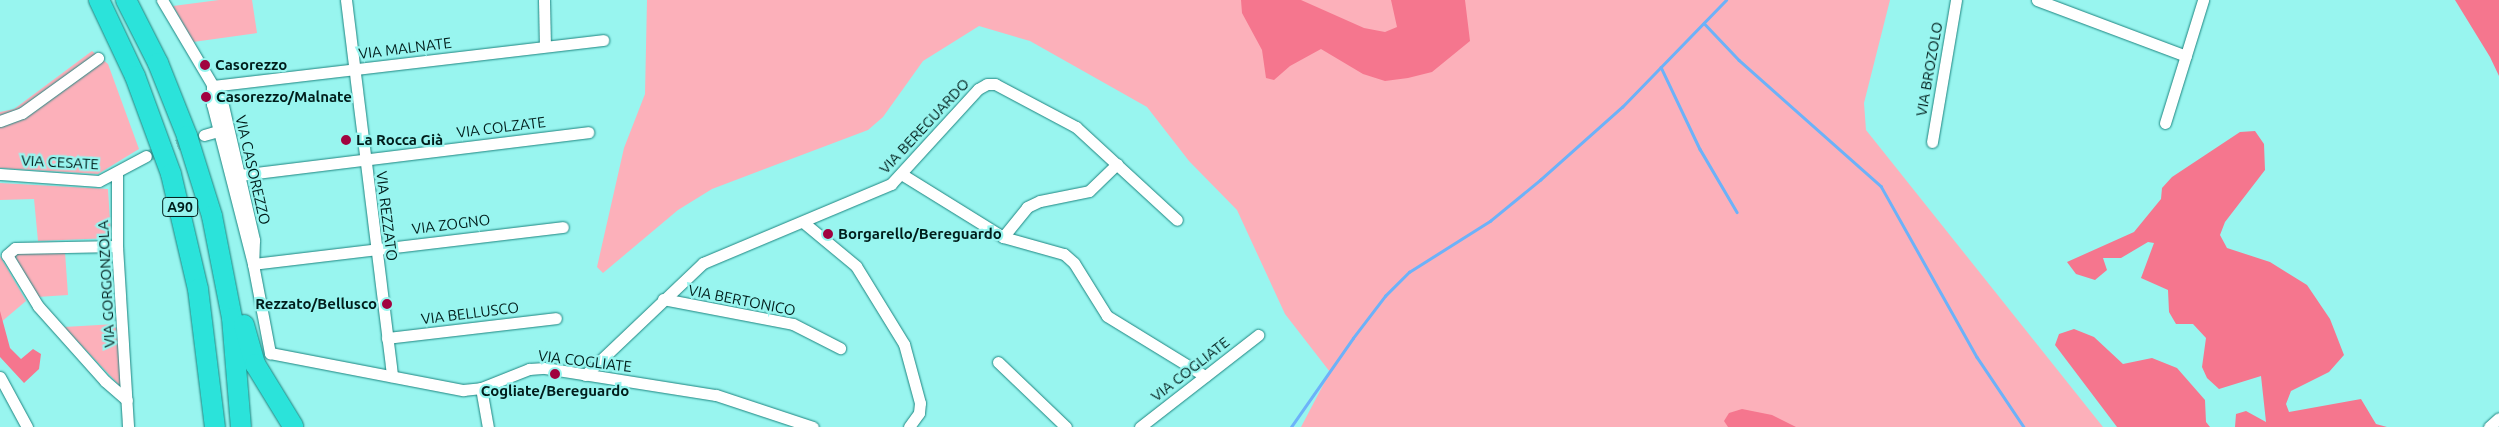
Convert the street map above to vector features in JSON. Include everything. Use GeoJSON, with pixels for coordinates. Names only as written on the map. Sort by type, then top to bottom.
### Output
{"type":"FeatureCollection","features":[{"type":"Feature","properties":{"kind":"highway","name":"A90"},"geometry":{"type":"LineString","coordinates":[[99,0],[135,76],[171,174],[198,290],[215,427]]}},
{"type":"Feature","properties":{"kind":"highway","name":"A90"},"geometry":{"type":"LineString","coordinates":[[126,0],[158,63],[180,118],[212,216],[232,318],[241,427]]}},
{"type":"Feature","properties":{"kind":"highway"},"geometry":{"type":"LineString","coordinates":[[212,216],[230,255],[252,357],[293,426]]}},
{"type":"Feature","properties":{"kind":"street","name":"VIA CASOREZZO"},"geometry":{"type":"LineString","coordinates":[[163,0],[223,104],[254,240],[253,264]]}},
{"type":"Feature","properties":{"kind":"street","name":"VIA REZZATO"},"geometry":{"type":"LineString","coordinates":[[346,0],[392,376]]}},
{"type":"Feature","properties":{"kind":"street"},"geometry":{"type":"LineString","coordinates":[[544,0],[545,46]]}},
{"type":"Feature","properties":{"kind":"street","name":"VIA BROZOLO"},"geometry":{"type":"LineString","coordinates":[[1932,142],[1956,0]]}},
{"type":"Feature","properties":{"kind":"street"},"geometry":{"type":"LineString","coordinates":[[2037,0],[2186,56]]}},
{"type":"Feature","properties":{"kind":"street"},"geometry":{"type":"LineString","coordinates":[[2165,123],[2203,0]]}},
{"type":"Feature","properties":{"kind":"street","name":"VIA MALNATE"},"geometry":{"type":"LineString","coordinates":[[212,86],[603,40]]}},
{"type":"Feature","properties":{"kind":"street"},"geometry":{"type":"LineString","coordinates":[[0,122],[22,113],[98,58]]}},
{"type":"Feature","properties":{"kind":"street","name":"VIA BEREGUARDO"},"geometry":{"type":"LineString","coordinates":[[585,375],[663,299],[706,261],[878,192],[903,174],[978,90],[987,84],[995,84],[1068,122],[1118,164],[1177,220]]}},
{"type":"Feature","properties":{"kind":"street","name":"VIA CASOREZZO"},"geometry":{"type":"LineString","coordinates":[[212,86],[218,131],[253,264],[268,349]]}},
{"type":"Feature","properties":{"kind":"street"},"geometry":{"type":"LineString","coordinates":[[204,135],[218,131]]}},
{"type":"Feature","properties":{"kind":"street","name":"VIA COLZATE"},"geometry":{"type":"LineString","coordinates":[[239,175],[588,132]]}},
{"type":"Feature","properties":{"kind":"street"},"geometry":{"type":"LineString","coordinates":[[117,174],[146,156]]}},
{"type":"Feature","properties":{"kind":"street"},"geometry":{"type":"LineString","coordinates":[[1003,236],[1027,207],[1038,201],[1088,191],[1118,164]]}},
{"type":"Feature","properties":{"kind":"street","name":"VIA CESATE"},"geometry":{"type":"LineString","coordinates":[[0,174],[99,182],[117,174]]}},
{"type":"Feature","properties":{"kind":"street","name":"VIA GORGONZOLA"},"geometry":{"type":"LineString","coordinates":[[117,174],[117,246],[128,427]]}},
{"type":"Feature","properties":{"kind":"street"},"geometry":{"type":"LineString","coordinates":[[903,174],[1003,236],[1064,254],[1074,263],[1093,298],[1107,316],[1205,376]]}},
{"type":"Feature","properties":{"kind":"street"},"geometry":{"type":"LineString","coordinates":[[803,222],[856,266],[904,344],[920,403],[919,413],[909,427]]}},
{"type":"Feature","properties":{"kind":"street","name":"VIA ZOGNO"},"geometry":{"type":"LineString","coordinates":[[253,264],[563,227]]}},
{"type":"Feature","properties":{"kind":"street"},"geometry":{"type":"LineString","coordinates":[[117,246],[15,248],[9,251],[10,261],[31,297],[105,381],[127,400]]}},
{"type":"Feature","properties":{"kind":"street","name":"VIA BERTONICO"},"geometry":{"type":"LineString","coordinates":[[663,299],[793,324],[840,348]]}},
{"type":"Feature","properties":{"kind":"street","name":"VIA BELLUSCO"},"geometry":{"type":"LineString","coordinates":[[387,338],[556,318]]}},
{"type":"Feature","properties":{"kind":"street","name":"VIA COGLIATE"},"geometry":{"type":"LineString","coordinates":[[1140,427],[1258,335]]}},
{"type":"Feature","properties":{"kind":"street","name":"VIA COGLIATE"},"geometry":{"type":"LineString","coordinates":[[268,349],[272,353],[458,390],[481,388],[533,368],[585,375],[721,397],[813,427]]}},
{"type":"Feature","properties":{"kind":"street"},"geometry":{"type":"LineString","coordinates":[[998,362],[1066,427]]}},
{"type":"Feature","properties":{"kind":"street"},"geometry":{"type":"LineString","coordinates":[[0,377],[27,427]]}},
{"type":"Feature","properties":{"kind":"street"},"geometry":{"type":"LineString","coordinates":[[481,388],[488,427]]}},
{"type":"Feature","properties":{"kind":"street"},"geometry":{"type":"LineString","coordinates":[[2490,427],[2499,418]]}},
{"type":"Feature","properties":{"kind":"shaded area"},"geometry":{"type":"Polygon","coordinates":[[[219,0],[252,0],[257,33],[193,42],[173,6],[219,0]]]}},
{"type":"Feature","properties":{"kind":"shaded area"},"geometry":{"type":"Polygon","coordinates":[[[647,0],[1890,0],[1864,103],[1866,130],[2103,427],[1301,427],[1330,372],[1285,314],[1237,210],[1189,161],[1147,107],[1030,41],[979,26],[923,61],[883,117],[868,130],[712,189],[678,210],[603,273],[597,267],[624,148],[645,94],[647,0]]]}},
{"type":"Feature","properties":{"kind":"shaded area"},"geometry":{"type":"Polygon","coordinates":[[[1241,0],[1301,0],[1364,28],[1385,32],[1397,27],[1391,0],[1465,0],[1470,41],[1432,72],[1408,78],[1385,81],[1363,74],[1321,49],[1290,66],[1274,80],[1266,78],[1262,50],[1242,13],[1241,0]]]}},
{"type":"Feature","properties":{"kind":"shaded area"},"geometry":{"type":"Polygon","coordinates":[[[2455,0],[2499,0],[2499,76],[2490,57],[2455,0]]]}},
{"type":"Feature","properties":{"kind":"shaded area"},"geometry":{"type":"Polygon","coordinates":[[[92,51],[108,64],[139,149],[98,174],[0,168],[0,112],[14,109],[92,51]]]}},
{"type":"Feature","properties":{"kind":"shaded area"},"geometry":{"type":"Polygon","coordinates":[[[2255,131],[2264,144],[2265,170],[2225,222],[2220,235],[2227,248],[2270,262],[2307,285],[2330,319],[2344,355],[2329,372],[2291,391],[2286,404],[2289,412],[2361,399],[2376,424],[2387,427],[2235,427],[2236,414],[2246,411],[2266,422],[2261,376],[2219,389],[2207,378],[2202,367],[2206,338],[2193,324],[2176,324],[2169,312],[2168,290],[2141,278],[2154,243],[2148,242],[2121,258],[2103,258],[2107,270],[2095,280],[2076,274],[2067,262],[2134,232],[2161,199],[2162,188],[2172,177],[2240,132],[2255,131]]]}},
{"type":"Feature","properties":{"kind":"shaded area"},"geometry":{"type":"Polygon","coordinates":[[[0,183],[108,189],[111,238],[38,241],[34,199],[0,200],[0,183]]]}},
{"type":"Feature","properties":{"kind":"shaded area"},"geometry":{"type":"Polygon","coordinates":[[[65,252],[68,295],[37,297],[13,253],[65,252]]]}},
{"type":"Feature","properties":{"kind":"shaded area"},"geometry":{"type":"Polygon","coordinates":[[[0,256],[26,301],[0,323],[0,256]]]}},
{"type":"Feature","properties":{"kind":"shaded area"},"geometry":{"type":"Polygon","coordinates":[[[0,311],[10,348],[21,359],[33,349],[41,354],[39,369],[24,383],[0,357],[0,311]]]}},
{"type":"Feature","properties":{"kind":"shaded area"},"geometry":{"type":"Polygon","coordinates":[[[116,324],[122,388],[64,327],[116,324]]]}},
{"type":"Feature","properties":{"kind":"shaded area"},"geometry":{"type":"Polygon","coordinates":[[[2074,329],[2094,337],[2123,364],[2152,358],[2177,368],[2205,400],[2206,422],[2210,427],[2117,427],[2055,345],[2059,334],[2074,329]]]}},
{"type":"Feature","properties":{"kind":"shaded area"},"geometry":{"type":"Polygon","coordinates":[[[1742,409],[1772,415],[1796,427],[1728,427],[1724,421],[1729,413],[1742,409]]]}},
{"type":"Feature","properties":{"kind":"waterway"},"geometry":{"type":"LineString","coordinates":[[1291,427],[1353,338],[1385,296],[1409,272],[1490,221],[1540,180],[1622,107],[1726,0]]}},
{"type":"Feature","properties":{"kind":"waterway"},"geometry":{"type":"LineString","coordinates":[[1704,23],[1739,60],[1881,186],[1977,357],[2024,427]]}},
{"type":"Feature","properties":{"kind":"waterway"},"geometry":{"type":"LineString","coordinates":[[1661,67],[1700,149],[1737,212]]}},
{"type":"Feature","properties":{"kind":"tunnel"},"geometry":{"type":"LineString","coordinates":[[146,156],[193,139]]}},
{"type":"Feature","properties":{"kind":"place","name":"Casorezzo"},"geometry":{"type":"Point","coordinates":[205,65]}},
{"type":"Feature","properties":{"kind":"place","name":"Casorezzo/Malnate"},"geometry":{"type":"Point","coordinates":[206,97]}},
{"type":"Feature","properties":{"kind":"place","name":"La Rocca Già"},"geometry":{"type":"Point","coordinates":[346,140]}},
{"type":"Feature","properties":{"kind":"place","name":"Borgarello/Bereguardo"},"geometry":{"type":"Point","coordinates":[828,234]}},
{"type":"Feature","properties":{"kind":"place","name":"Rezzato/Bellusco"},"geometry":{"type":"Point","coordinates":[387,304]}},
{"type":"Feature","properties":{"kind":"place","name":"Cogliate/Bereguardo"},"geometry":{"type":"Point","coordinates":[555,374]}}]}
